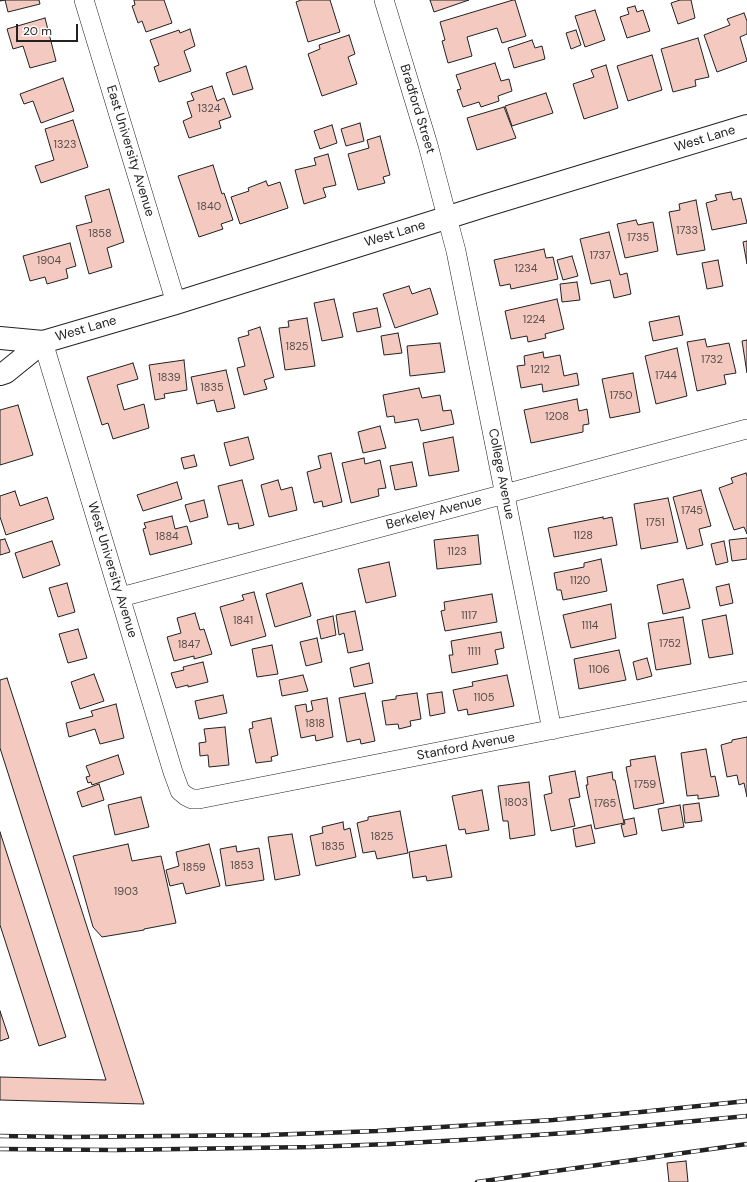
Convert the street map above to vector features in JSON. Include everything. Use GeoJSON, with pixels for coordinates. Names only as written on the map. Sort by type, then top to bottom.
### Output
{"type":"FeatureCollection","features":[{"type":"Feature","properties":{"kind":"main road","name":"West Lane"},"geometry":{"type":"LineString","coordinates":[[0,338],[43,342],[176,303],[487,205],[747,126]]}},
{"type":"Feature","properties":{"kind":"main road","name":"West Lane"},"geometry":{"type":"LineString","coordinates":[[0,374],[6,372],[43,342]]}},
{"type":"Feature","properties":{"kind":"street","name":"East University Avenue"},"geometry":{"type":"LineString","coordinates":[[84,0],[176,303]]}},
{"type":"Feature","properties":{"kind":"street","name":"Bradford Street"},"geometry":{"type":"LineString","coordinates":[[384,0],[428,145],[447,218]]}},
{"type":"Feature","properties":{"kind":"street","name":"College Avenue"},"geometry":{"type":"LineString","coordinates":[[447,218],[456,251],[552,730]]}},
{"type":"Feature","properties":{"kind":"street","name":"West University Avenue"},"geometry":{"type":"LineString","coordinates":[[43,342],[121,597],[172,772],[180,791],[186,796]]}},
{"type":"Feature","properties":{"kind":"street","name":"Berkeley Avenue"},"geometry":{"type":"LineString","coordinates":[[121,597],[747,429]]}},
{"type":"Feature","properties":{"kind":"street","name":"Stanford Avenue"},"geometry":{"type":"LineString","coordinates":[[186,796],[192,799],[199,799],[747,691]]}},
{"type":"Feature","properties":{"kind":"building"},"geometry":{"type":"Polygon","coordinates":[[[5,0],[39,0],[40,4],[8,12],[5,0]]]}},
{"type":"Feature","properties":{"kind":"building"},"geometry":{"type":"Polygon","coordinates":[[[134,0],[164,0],[172,23],[146,32],[142,21],[138,23],[132,6],[135,5],[134,0]]]}},
{"type":"Feature","properties":{"kind":"building"},"geometry":{"type":"Polygon","coordinates":[[[301,0],[330,0],[340,32],[308,42],[296,2],[301,0]]]}},
{"type":"Feature","properties":{"kind":"building"},"geometry":{"type":"Polygon","coordinates":[[[430,0],[469,0],[434,12],[430,0]]]}},
{"type":"Feature","properties":{"kind":"building"},"geometry":{"type":"Polygon","coordinates":[[[515,0],[526,36],[502,43],[497,28],[467,37],[472,56],[448,63],[442,41],[445,40],[440,22],[515,0]]]}},
{"type":"Feature","properties":{"kind":"building"},"geometry":{"type":"Polygon","coordinates":[[[680,0],[691,0],[695,18],[678,24],[671,3],[680,0]]]}},
{"type":"Feature","properties":{"kind":"building"},"geometry":{"type":"Polygon","coordinates":[[[635,6],[637,12],[643,10],[650,31],[627,38],[620,17],[629,14],[627,8],[635,6]]]}},
{"type":"Feature","properties":{"kind":"building"},"geometry":{"type":"Polygon","coordinates":[[[595,10],[605,40],[585,47],[575,16],[595,10]]]}},
{"type":"Feature","properties":{"kind":"building"},"geometry":{"type":"Polygon","coordinates":[[[744,13],[747,21],[747,34],[740,37],[747,61],[717,72],[704,35],[730,25],[727,19],[744,13]]]}},
{"type":"Feature","properties":{"kind":"building"},"geometry":{"type":"Polygon","coordinates":[[[45,18],[56,61],[30,68],[23,46],[13,49],[7,29],[45,18]]]}},
{"type":"Feature","properties":{"kind":"building"},"geometry":{"type":"Polygon","coordinates":[[[190,29],[195,46],[184,51],[191,71],[159,82],[154,67],[159,65],[150,40],[179,30],[180,33],[190,29]]]}},
{"type":"Feature","properties":{"kind":"building"},"geometry":{"type":"Polygon","coordinates":[[[576,30],[581,45],[571,49],[566,33],[576,30]]]}},
{"type":"Feature","properties":{"kind":"building"},"geometry":{"type":"Polygon","coordinates":[[[349,35],[355,54],[348,57],[357,84],[322,96],[308,54],[320,49],[319,45],[349,35]]]}},
{"type":"Feature","properties":{"kind":"building"},"geometry":{"type":"Polygon","coordinates":[[[698,38],[709,77],[695,80],[696,86],[673,92],[661,49],[698,38]]]}},
{"type":"Feature","properties":{"kind":"building"},"geometry":{"type":"Polygon","coordinates":[[[532,40],[535,48],[542,46],[545,59],[514,68],[508,48],[532,40]]]}},
{"type":"Feature","properties":{"kind":"building"},"geometry":{"type":"Polygon","coordinates":[[[652,55],[662,90],[628,101],[617,66],[652,55]]]}},
{"type":"Feature","properties":{"kind":"building"},"geometry":{"type":"Polygon","coordinates":[[[495,63],[501,81],[509,79],[512,91],[498,96],[499,101],[481,107],[479,102],[463,107],[457,90],[461,89],[456,75],[495,63]]]}},
{"type":"Feature","properties":{"kind":"building"},"geometry":{"type":"Polygon","coordinates":[[[606,65],[618,108],[584,119],[573,84],[594,77],[591,70],[606,65]]]}},
{"type":"Feature","properties":{"kind":"building"},"geometry":{"type":"Polygon","coordinates":[[[246,66],[253,89],[233,95],[226,73],[246,66]]]}},
{"type":"Feature","properties":{"kind":"building"},"geometry":{"type":"Polygon","coordinates":[[[63,78],[74,111],[41,123],[33,101],[24,104],[20,94],[63,78]]]}},
{"type":"Feature","properties":{"kind":"building"},"geometry":{"type":"Polygon","coordinates":[[[212,86],[217,101],[224,98],[231,117],[219,121],[221,128],[189,138],[183,121],[192,117],[187,102],[194,100],[191,93],[212,86]]]}},
{"type":"Feature","properties":{"kind":"building"},"geometry":{"type":"Polygon","coordinates":[[[546,93],[553,113],[512,126],[505,106],[546,93]]]}},
{"type":"Feature","properties":{"kind":"building"},"geometry":{"type":"Polygon","coordinates":[[[504,107],[516,138],[477,150],[467,118],[504,107]]]}},
{"type":"Feature","properties":{"kind":"building"},"geometry":{"type":"Polygon","coordinates":[[[73,120],[88,167],[41,183],[35,166],[54,160],[45,129],[73,120]]]}},
{"type":"Feature","properties":{"kind":"building"},"geometry":{"type":"Polygon","coordinates":[[[360,123],[364,141],[346,146],[341,129],[360,123]]]}},
{"type":"Feature","properties":{"kind":"building"},"geometry":{"type":"Polygon","coordinates":[[[332,125],[337,143],[320,149],[314,131],[332,125]]]}},
{"type":"Feature","properties":{"kind":"building"},"geometry":{"type":"Polygon","coordinates":[[[380,136],[390,175],[383,177],[385,183],[358,190],[348,154],[369,148],[367,140],[380,136]]]}},
{"type":"Feature","properties":{"kind":"building"},"geometry":{"type":"Polygon","coordinates":[[[328,154],[336,185],[323,188],[326,197],[304,204],[295,170],[316,165],[314,158],[328,154]]]}},
{"type":"Feature","properties":{"kind":"building"},"geometry":{"type":"Polygon","coordinates":[[[213,165],[222,194],[224,193],[233,220],[221,224],[223,229],[199,237],[178,176],[213,165]]]}},
{"type":"Feature","properties":{"kind":"building"},"geometry":{"type":"Polygon","coordinates":[[[266,181],[268,186],[280,182],[288,208],[240,224],[231,197],[249,191],[248,188],[266,181]]]}},
{"type":"Feature","properties":{"kind":"building"},"geometry":{"type":"Polygon","coordinates":[[[109,189],[124,242],[107,248],[112,267],[89,274],[76,226],[92,222],[85,196],[109,189]]]}},
{"type":"Feature","properties":{"kind":"building"},"geometry":{"type":"Polygon","coordinates":[[[731,192],[733,200],[741,198],[747,223],[712,230],[706,203],[717,200],[715,195],[731,192]]]}},
{"type":"Feature","properties":{"kind":"building"},"geometry":{"type":"Polygon","coordinates":[[[696,200],[705,250],[677,255],[669,212],[680,210],[679,204],[696,200]]]}},
{"type":"Feature","properties":{"kind":"building"},"geometry":{"type":"Polygon","coordinates":[[[636,220],[638,225],[653,222],[658,251],[625,258],[617,224],[636,220]]]}},
{"type":"Feature","properties":{"kind":"building"},"geometry":{"type":"Polygon","coordinates":[[[609,232],[620,275],[627,273],[631,294],[614,298],[610,280],[591,284],[580,239],[609,232]]]}},
{"type":"Feature","properties":{"kind":"building"},"geometry":{"type":"Polygon","coordinates":[[[747,241],[747,264],[743,242],[747,241]]]}},
{"type":"Feature","properties":{"kind":"building"},"geometry":{"type":"Polygon","coordinates":[[[70,243],[76,266],[66,269],[68,278],[47,284],[45,277],[30,281],[23,256],[70,243]]]}},
{"type":"Feature","properties":{"kind":"building"},"geometry":{"type":"Polygon","coordinates":[[[544,249],[546,258],[553,257],[558,279],[511,289],[510,284],[500,286],[494,260],[544,249]]]}},
{"type":"Feature","properties":{"kind":"building"},"geometry":{"type":"Polygon","coordinates":[[[572,256],[578,276],[563,280],[557,260],[572,256]]]}},
{"type":"Feature","properties":{"kind":"building"},"geometry":{"type":"Polygon","coordinates":[[[718,260],[723,286],[707,289],[702,263],[718,260]]]}},
{"type":"Feature","properties":{"kind":"building"},"geometry":{"type":"Polygon","coordinates":[[[577,282],[580,300],[562,302],[560,284],[577,282]]]}},
{"type":"Feature","properties":{"kind":"building"},"geometry":{"type":"Polygon","coordinates":[[[409,286],[412,294],[430,288],[438,314],[395,328],[383,294],[409,286]]]}},
{"type":"Feature","properties":{"kind":"building"},"geometry":{"type":"Polygon","coordinates":[[[334,299],[343,337],[322,341],[314,303],[334,299]]]}},
{"type":"Feature","properties":{"kind":"building"},"geometry":{"type":"Polygon","coordinates":[[[557,299],[564,329],[545,334],[546,338],[528,342],[527,336],[511,339],[505,311],[557,299]]]}},
{"type":"Feature","properties":{"kind":"building"},"geometry":{"type":"Polygon","coordinates":[[[377,308],[381,327],[357,332],[353,313],[377,308]]]}},
{"type":"Feature","properties":{"kind":"building"},"geometry":{"type":"Polygon","coordinates":[[[679,316],[683,335],[653,341],[649,322],[679,316]]]}},
{"type":"Feature","properties":{"kind":"building"},"geometry":{"type":"Polygon","coordinates":[[[307,318],[315,366],[285,370],[279,328],[289,327],[288,321],[307,318]]]}},
{"type":"Feature","properties":{"kind":"building"},"geometry":{"type":"Polygon","coordinates":[[[260,327],[274,377],[264,380],[267,389],[244,395],[237,368],[245,366],[238,338],[249,335],[248,331],[260,327]]]}},
{"type":"Feature","properties":{"kind":"building"},"geometry":{"type":"Polygon","coordinates":[[[398,333],[402,353],[384,355],[381,336],[398,333]]]}},
{"type":"Feature","properties":{"kind":"building"},"geometry":{"type":"Polygon","coordinates":[[[705,339],[707,347],[729,343],[736,373],[724,375],[726,384],[697,391],[687,342],[705,339]]]}},
{"type":"Feature","properties":{"kind":"building"},"geometry":{"type":"Polygon","coordinates":[[[747,340],[747,373],[742,341],[747,340]]]}},
{"type":"Feature","properties":{"kind":"building"},"geometry":{"type":"Polygon","coordinates":[[[440,343],[445,372],[410,376],[407,346],[440,343]]]}},
{"type":"Feature","properties":{"kind":"building"},"geometry":{"type":"Polygon","coordinates":[[[677,348],[687,396],[656,404],[645,356],[677,348]]]}},
{"type":"Feature","properties":{"kind":"building"},"geometry":{"type":"Polygon","coordinates":[[[543,352],[544,358],[560,355],[564,376],[577,373],[579,385],[543,392],[542,384],[521,388],[517,366],[525,365],[524,356],[543,352]]]}},
{"type":"Feature","properties":{"kind":"building"},"geometry":{"type":"Polygon","coordinates":[[[184,360],[187,390],[164,394],[165,398],[155,400],[149,365],[184,360]]]}},
{"type":"Feature","properties":{"kind":"building"},"geometry":{"type":"Polygon","coordinates":[[[133,363],[138,379],[117,385],[124,410],[144,404],[149,428],[113,439],[108,423],[102,425],[87,377],[133,363]]]}},
{"type":"Feature","properties":{"kind":"building"},"geometry":{"type":"Polygon","coordinates":[[[226,370],[235,408],[217,412],[214,400],[197,404],[191,377],[226,370]]]}},
{"type":"Feature","properties":{"kind":"building"},"geometry":{"type":"Polygon","coordinates":[[[633,373],[640,412],[610,418],[602,379],[633,373]]]}},
{"type":"Feature","properties":{"kind":"building"},"geometry":{"type":"Polygon","coordinates":[[[419,388],[422,398],[440,395],[443,411],[451,410],[454,424],[421,431],[418,419],[395,423],[394,416],[387,417],[383,395],[419,388]]]}},
{"type":"Feature","properties":{"kind":"building"},"geometry":{"type":"Polygon","coordinates":[[[577,399],[579,411],[587,409],[589,424],[583,425],[583,432],[531,443],[524,410],[577,399]]]}},
{"type":"Feature","properties":{"kind":"building"},"geometry":{"type":"Polygon","coordinates":[[[18,405],[33,455],[0,465],[0,410],[18,405]]]}},
{"type":"Feature","properties":{"kind":"building"},"geometry":{"type":"Polygon","coordinates":[[[380,426],[386,448],[363,453],[358,432],[380,426]]]}},
{"type":"Feature","properties":{"kind":"building"},"geometry":{"type":"Polygon","coordinates":[[[248,437],[254,459],[230,466],[224,443],[248,437]]]}},
{"type":"Feature","properties":{"kind":"building"},"geometry":{"type":"Polygon","coordinates":[[[453,437],[459,471],[429,476],[423,443],[453,437]]]}},
{"type":"Feature","properties":{"kind":"building"},"geometry":{"type":"Polygon","coordinates":[[[331,453],[342,502],[323,507],[322,501],[314,503],[307,472],[321,468],[318,456],[331,453]]]}},
{"type":"Feature","properties":{"kind":"building"},"geometry":{"type":"Polygon","coordinates":[[[194,455],[197,466],[184,469],[181,458],[194,455]]]}},
{"type":"Feature","properties":{"kind":"building"},"geometry":{"type":"Polygon","coordinates":[[[364,458],[365,464],[380,460],[386,488],[378,489],[379,496],[351,503],[342,463],[364,458]]]}},
{"type":"Feature","properties":{"kind":"building"},"geometry":{"type":"Polygon","coordinates":[[[412,462],[417,486],[395,490],[390,466],[412,462]]]}},
{"type":"Feature","properties":{"kind":"building"},"geometry":{"type":"Polygon","coordinates":[[[746,473],[747,534],[744,527],[734,530],[719,488],[733,483],[731,478],[746,473]]]}},
{"type":"Feature","properties":{"kind":"building"},"geometry":{"type":"Polygon","coordinates":[[[242,480],[254,525],[239,529],[238,523],[228,525],[218,486],[242,480]]]}},
{"type":"Feature","properties":{"kind":"building"},"geometry":{"type":"Polygon","coordinates":[[[278,480],[281,490],[292,487],[297,510],[269,517],[261,485],[278,480]]]}},
{"type":"Feature","properties":{"kind":"building"},"geometry":{"type":"Polygon","coordinates":[[[177,482],[182,499],[143,511],[137,495],[177,482]]]}},
{"type":"Feature","properties":{"kind":"building"},"geometry":{"type":"Polygon","coordinates":[[[701,490],[711,526],[699,529],[703,545],[687,549],[673,497],[701,490]]]}},
{"type":"Feature","properties":{"kind":"building"},"geometry":{"type":"Polygon","coordinates":[[[15,491],[20,506],[47,497],[54,519],[6,535],[0,517],[0,496],[15,491]]]}},
{"type":"Feature","properties":{"kind":"building"},"geometry":{"type":"Polygon","coordinates":[[[668,498],[678,542],[641,549],[634,504],[668,498]]]}},
{"type":"Feature","properties":{"kind":"building"},"geometry":{"type":"Polygon","coordinates":[[[204,500],[208,517],[190,522],[185,505],[204,500]]]}},
{"type":"Feature","properties":{"kind":"building"},"geometry":{"type":"Polygon","coordinates":[[[172,516],[175,529],[187,526],[192,544],[150,555],[143,529],[146,528],[144,523],[172,516]]]}},
{"type":"Feature","properties":{"kind":"building"},"geometry":{"type":"Polygon","coordinates":[[[603,517],[603,519],[612,517],[617,545],[554,557],[548,528],[603,517]]]}},
{"type":"Feature","properties":{"kind":"building"},"geometry":{"type":"Polygon","coordinates":[[[478,535],[481,564],[437,569],[434,540],[478,535]]]}},
{"type":"Feature","properties":{"kind":"building"},"geometry":{"type":"Polygon","coordinates":[[[747,538],[747,559],[732,561],[729,540],[747,538]]]}},
{"type":"Feature","properties":{"kind":"building"},"geometry":{"type":"Polygon","coordinates":[[[5,539],[10,552],[0,555],[0,540],[5,539]]]}},
{"type":"Feature","properties":{"kind":"building"},"geometry":{"type":"Polygon","coordinates":[[[52,541],[60,565],[23,578],[15,553],[52,541]]]}},
{"type":"Feature","properties":{"kind":"building"},"geometry":{"type":"Polygon","coordinates":[[[724,541],[728,562],[716,565],[711,544],[724,541]]]}},
{"type":"Feature","properties":{"kind":"building"},"geometry":{"type":"Polygon","coordinates":[[[601,559],[607,591],[563,600],[561,590],[557,590],[554,573],[584,567],[584,563],[601,559]]]}},
{"type":"Feature","properties":{"kind":"building"},"geometry":{"type":"Polygon","coordinates":[[[389,562],[396,596],[366,603],[358,569],[389,562]]]}},
{"type":"Feature","properties":{"kind":"building"},"geometry":{"type":"Polygon","coordinates":[[[683,579],[690,608],[663,614],[657,585],[683,579]]]}},
{"type":"Feature","properties":{"kind":"building"},"geometry":{"type":"Polygon","coordinates":[[[67,583],[75,612],[58,617],[49,588],[67,583]]]}},
{"type":"Feature","properties":{"kind":"building"},"geometry":{"type":"Polygon","coordinates":[[[302,583],[311,616],[275,627],[266,594],[302,583]]]}},
{"type":"Feature","properties":{"kind":"building"},"geometry":{"type":"Polygon","coordinates":[[[729,584],[733,603],[720,606],[716,587],[729,584]]]}},
{"type":"Feature","properties":{"kind":"building"},"geometry":{"type":"Polygon","coordinates":[[[254,592],[266,636],[231,646],[220,607],[244,600],[242,595],[254,592]]]}},
{"type":"Feature","properties":{"kind":"building"},"geometry":{"type":"Polygon","coordinates":[[[492,594],[497,622],[445,631],[441,611],[445,610],[444,602],[492,594]]]}},
{"type":"Feature","properties":{"kind":"building"},"geometry":{"type":"Polygon","coordinates":[[[611,604],[616,638],[571,648],[563,615],[611,604]]]}},
{"type":"Feature","properties":{"kind":"building"},"geometry":{"type":"Polygon","coordinates":[[[355,611],[363,650],[348,653],[344,633],[339,635],[336,615],[355,611]]]}},
{"type":"Feature","properties":{"kind":"building"},"geometry":{"type":"Polygon","coordinates":[[[195,613],[200,630],[204,629],[212,654],[194,659],[194,656],[174,661],[167,637],[181,633],[177,618],[195,613]]]}},
{"type":"Feature","properties":{"kind":"building"},"geometry":{"type":"Polygon","coordinates":[[[726,615],[733,654],[709,658],[702,620],[726,615]]]}},
{"type":"Feature","properties":{"kind":"building"},"geometry":{"type":"Polygon","coordinates":[[[333,616],[336,635],[321,639],[317,620],[333,616]]]}},
{"type":"Feature","properties":{"kind":"building"},"geometry":{"type":"Polygon","coordinates":[[[683,617],[691,664],[656,670],[648,623],[683,617]]]}},
{"type":"Feature","properties":{"kind":"building"},"geometry":{"type":"Polygon","coordinates":[[[78,629],[87,658],[68,663],[59,634],[78,629]]]}},
{"type":"Feature","properties":{"kind":"building"},"geometry":{"type":"Polygon","coordinates":[[[501,632],[504,648],[495,650],[498,664],[452,673],[449,655],[453,655],[451,641],[501,632]]]}},
{"type":"Feature","properties":{"kind":"building"},"geometry":{"type":"Polygon","coordinates":[[[317,638],[322,662],[306,666],[300,642],[317,638]]]}},
{"type":"Feature","properties":{"kind":"building"},"geometry":{"type":"Polygon","coordinates":[[[272,645],[278,674],[257,677],[252,649],[272,645]]]}},
{"type":"Feature","properties":{"kind":"building"},"geometry":{"type":"Polygon","coordinates":[[[619,650],[626,680],[579,689],[574,659],[619,650]]]}},
{"type":"Feature","properties":{"kind":"building"},"geometry":{"type":"Polygon","coordinates":[[[647,658],[652,676],[637,680],[633,662],[647,658]]]}},
{"type":"Feature","properties":{"kind":"building"},"geometry":{"type":"Polygon","coordinates":[[[203,662],[208,682],[188,687],[188,685],[176,688],[171,673],[184,670],[183,667],[203,662]]]}},
{"type":"Feature","properties":{"kind":"building"},"geometry":{"type":"Polygon","coordinates":[[[369,663],[373,683],[354,687],[350,668],[369,663]]]}},
{"type":"Feature","properties":{"kind":"building"},"geometry":{"type":"Polygon","coordinates":[[[94,674],[104,701],[80,709],[71,682],[94,674]]]}},
{"type":"Feature","properties":{"kind":"building"},"geometry":{"type":"Polygon","coordinates":[[[303,675],[308,691],[282,696],[279,680],[303,675]]]}},
{"type":"Feature","properties":{"kind":"building"},"geometry":{"type":"Polygon","coordinates":[[[507,675],[514,706],[468,715],[467,709],[458,711],[453,690],[473,686],[472,682],[507,675]]]}},
{"type":"Feature","properties":{"kind":"building"},"geometry":{"type":"Polygon","coordinates":[[[7,678],[144,1104],[0,1100],[0,1077],[106,1080],[0,748],[0,680],[7,678]]]}},
{"type":"Feature","properties":{"kind":"building"},"geometry":{"type":"Polygon","coordinates":[[[442,692],[445,713],[430,716],[427,694],[442,692]]]}},
{"type":"Feature","properties":{"kind":"building"},"geometry":{"type":"Polygon","coordinates":[[[365,693],[375,741],[361,744],[360,739],[347,742],[339,698],[365,693]]]}},
{"type":"Feature","properties":{"kind":"building"},"geometry":{"type":"Polygon","coordinates":[[[417,693],[421,719],[410,721],[411,726],[399,729],[398,724],[386,725],[382,701],[396,699],[396,696],[417,693]]]}},
{"type":"Feature","properties":{"kind":"building"},"geometry":{"type":"Polygon","coordinates":[[[223,695],[227,713],[199,719],[195,701],[223,695]]]}},
{"type":"Feature","properties":{"kind":"building"},"geometry":{"type":"Polygon","coordinates":[[[327,698],[333,737],[316,741],[315,735],[301,738],[295,706],[306,704],[307,712],[313,710],[311,701],[327,698]]]}},
{"type":"Feature","properties":{"kind":"building"},"geometry":{"type":"Polygon","coordinates":[[[116,704],[124,738],[100,744],[95,729],[69,737],[66,723],[93,716],[91,711],[116,704]]]}},
{"type":"Feature","properties":{"kind":"building"},"geometry":{"type":"Polygon","coordinates":[[[271,718],[278,755],[271,757],[272,761],[256,763],[249,729],[253,728],[252,722],[271,718]]]}},
{"type":"Feature","properties":{"kind":"building"},"geometry":{"type":"Polygon","coordinates":[[[225,727],[229,765],[209,767],[208,755],[200,756],[199,743],[206,742],[204,729],[225,727]]]}},
{"type":"Feature","properties":{"kind":"building"},"geometry":{"type":"Polygon","coordinates":[[[747,737],[747,797],[744,783],[739,785],[737,775],[727,777],[721,745],[732,742],[732,740],[747,737]]]}},
{"type":"Feature","properties":{"kind":"building"},"geometry":{"type":"Polygon","coordinates":[[[706,749],[711,777],[715,776],[719,796],[698,799],[698,795],[687,796],[681,753],[706,749]]]}},
{"type":"Feature","properties":{"kind":"building"},"geometry":{"type":"Polygon","coordinates":[[[118,755],[124,774],[92,785],[91,782],[88,783],[86,777],[90,776],[86,766],[118,755]]]}},
{"type":"Feature","properties":{"kind":"building"},"geometry":{"type":"Polygon","coordinates":[[[655,756],[664,803],[634,809],[626,767],[631,766],[630,760],[655,756]]]}},
{"type":"Feature","properties":{"kind":"building"},"geometry":{"type":"Polygon","coordinates":[[[575,771],[580,797],[569,799],[575,826],[551,831],[544,795],[552,793],[549,776],[575,771]]]}},
{"type":"Feature","properties":{"kind":"building"},"geometry":{"type":"Polygon","coordinates":[[[612,772],[624,823],[595,829],[586,785],[588,785],[587,777],[612,772]]]}},
{"type":"Feature","properties":{"kind":"building"},"geometry":{"type":"Polygon","coordinates":[[[529,782],[535,835],[510,839],[508,821],[503,821],[498,786],[529,782]]]}},
{"type":"Feature","properties":{"kind":"building"},"geometry":{"type":"Polygon","coordinates":[[[99,784],[104,800],[82,807],[77,792],[99,784]]]}},
{"type":"Feature","properties":{"kind":"building"},"geometry":{"type":"Polygon","coordinates":[[[482,790],[489,830],[466,834],[465,829],[459,830],[452,796],[482,790]]]}},
{"type":"Feature","properties":{"kind":"building"},"geometry":{"type":"Polygon","coordinates":[[[141,797],[149,827],[115,835],[108,805],[141,797]]]}},
{"type":"Feature","properties":{"kind":"building"},"geometry":{"type":"Polygon","coordinates":[[[699,803],[702,821],[685,823],[683,805],[699,803]]]}},
{"type":"Feature","properties":{"kind":"building"},"geometry":{"type":"Polygon","coordinates":[[[680,805],[684,827],[662,831],[658,809],[680,805]]]}},
{"type":"Feature","properties":{"kind":"building"},"geometry":{"type":"Polygon","coordinates":[[[400,811],[408,853],[377,859],[375,851],[363,853],[357,823],[368,820],[368,817],[400,811]]]}},
{"type":"Feature","properties":{"kind":"building"},"geometry":{"type":"Polygon","coordinates":[[[634,818],[637,834],[624,837],[621,825],[625,824],[624,820],[634,818]]]}},
{"type":"Feature","properties":{"kind":"building"},"geometry":{"type":"Polygon","coordinates":[[[343,822],[344,830],[350,828],[356,857],[316,866],[310,836],[323,833],[322,827],[343,822]]]}},
{"type":"Feature","properties":{"kind":"building"},"geometry":{"type":"Polygon","coordinates":[[[591,825],[595,843],[576,847],[573,829],[591,825]]]}},
{"type":"Feature","properties":{"kind":"building"},"geometry":{"type":"Polygon","coordinates":[[[0,832],[66,1037],[39,1046],[0,925],[0,832]]]}},
{"type":"Feature","properties":{"kind":"building"},"geometry":{"type":"Polygon","coordinates":[[[292,834],[300,875],[275,880],[268,837],[292,834]]]}},
{"type":"Feature","properties":{"kind":"building"},"geometry":{"type":"Polygon","coordinates":[[[128,844],[132,861],[161,856],[176,923],[102,937],[93,927],[73,856],[128,844]]]}},
{"type":"Feature","properties":{"kind":"building"},"geometry":{"type":"Polygon","coordinates":[[[209,844],[220,886],[186,894],[183,883],[170,886],[166,870],[179,866],[176,852],[209,844]]]}},
{"type":"Feature","properties":{"kind":"building"},"geometry":{"type":"Polygon","coordinates":[[[446,845],[452,877],[427,881],[426,876],[413,878],[409,852],[446,845]]]}},
{"type":"Feature","properties":{"kind":"building"},"geometry":{"type":"Polygon","coordinates":[[[236,846],[237,852],[259,848],[264,880],[226,886],[220,849],[236,846]]]}},
{"type":"Feature","properties":{"kind":"building"},"geometry":{"type":"Polygon","coordinates":[[[0,1011],[9,1038],[0,1041],[0,1011]]]}},
{"type":"Feature","properties":{"kind":"building"},"geometry":{"type":"Polygon","coordinates":[[[686,1161],[688,1182],[669,1182],[667,1163],[686,1161]]]}},
{"type":"Feature","properties":{"kind":"railway"},"geometry":{"type":"LineString","coordinates":[[0,1136],[69,1137],[267,1135],[377,1131],[553,1120],[747,1101]]}},
{"type":"Feature","properties":{"kind":"railway"},"geometry":{"type":"LineString","coordinates":[[0,1149],[115,1150],[311,1147],[390,1144],[580,1132],[747,1116]]}},
{"type":"Feature","properties":{"kind":"railway"},"geometry":{"type":"LineString","coordinates":[[477,1182],[747,1144]]}}]}
